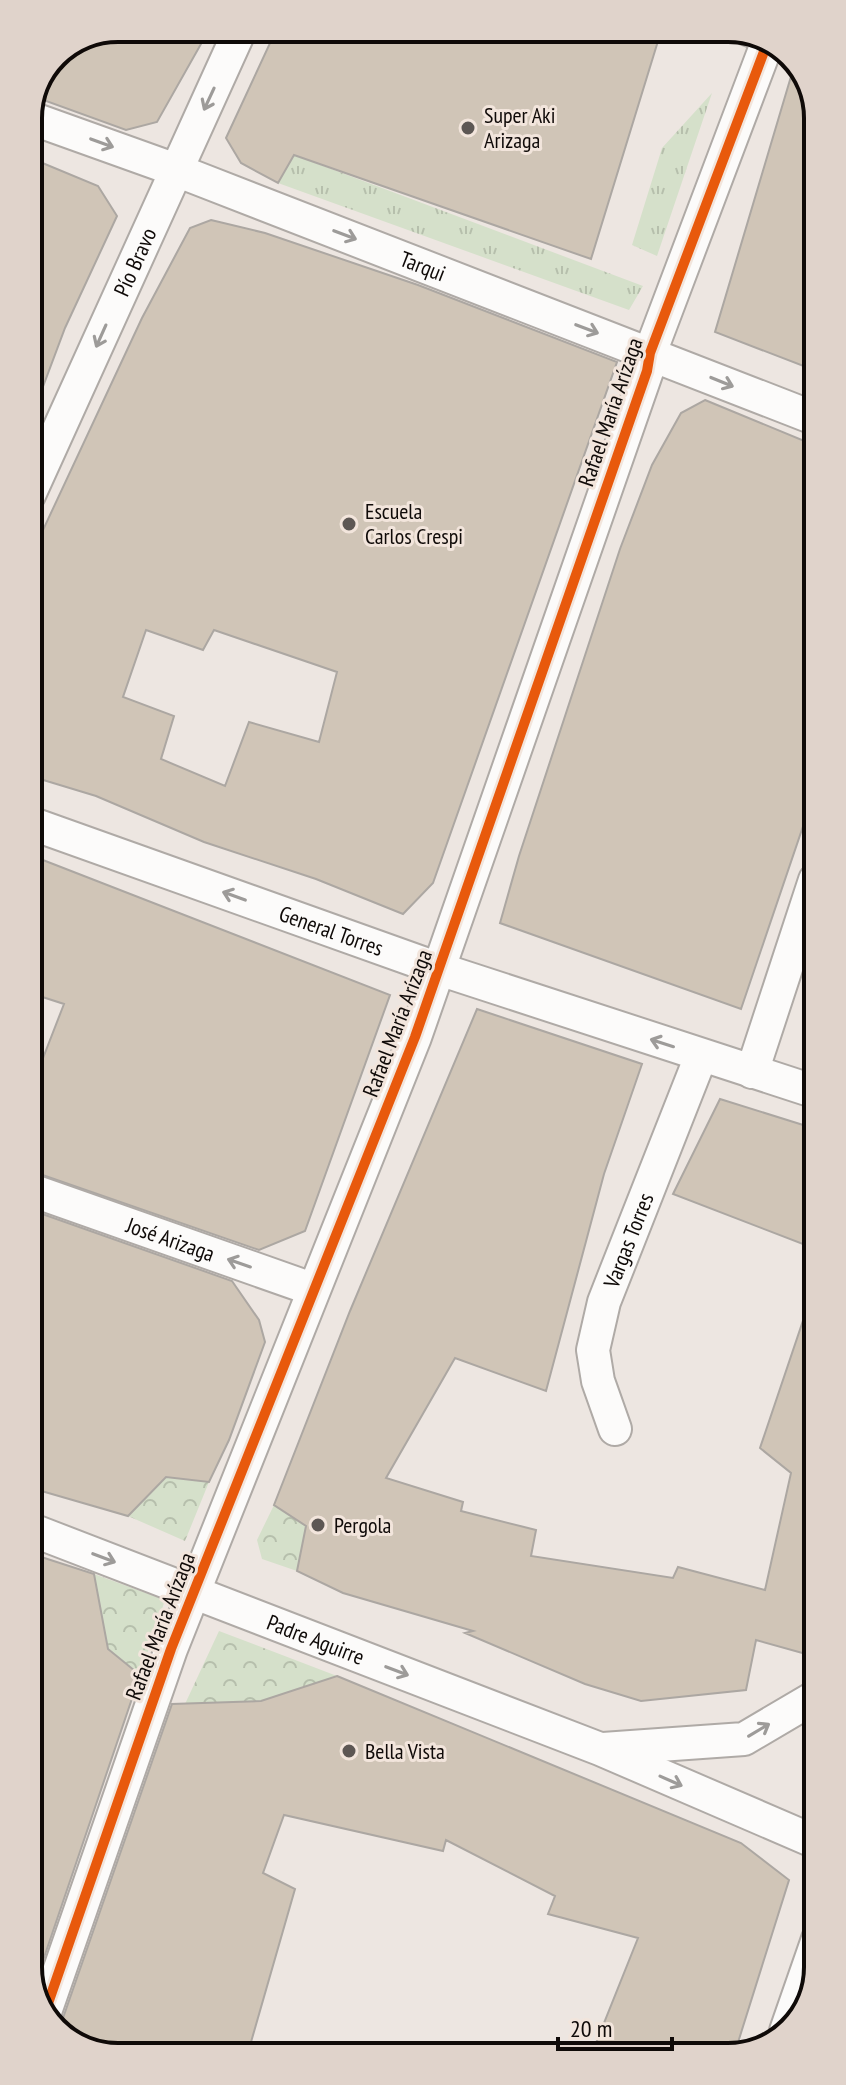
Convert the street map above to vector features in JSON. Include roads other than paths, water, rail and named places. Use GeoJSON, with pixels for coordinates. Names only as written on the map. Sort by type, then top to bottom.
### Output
{"type":"FeatureCollection","features":[{"type":"Feature","properties":{"kind":"street","name":"Pío Bravo"},"geometry":{"type":"LineString","coordinates":[[42,466],[235,42]]}},
{"type":"Feature","properties":{"kind":"street","name":"Rafael María Arízaga"},"geometry":{"type":"LineString","coordinates":[[49,2000],[194,1592],[439,969],[647,371],[650,353],[764,51]]}},
{"type":"Feature","properties":{"kind":"street","name":"Tarqui"},"geometry":{"type":"LineString","coordinates":[[42,122],[176,170],[804,414]]}},
{"type":"Feature","properties":{"kind":"street","name":"General Torres"},"geometry":{"type":"LineString","coordinates":[[42,827],[439,969],[804,1088]]}},
{"type":"Feature","properties":{"kind":"street"},"geometry":{"type":"LineString","coordinates":[[752,1072],[804,914]]}},
{"type":"Feature","properties":{"kind":"street","name":"Vargas Torres"},"geometry":{"type":"LineString","coordinates":[[615,1429],[598,1381],[593,1350],[604,1302],[701,1056]]}},
{"type":"Feature","properties":{"kind":"street","name":"José Arizaga"},"geometry":{"type":"LineString","coordinates":[[42,1194],[312,1289]]}},
{"type":"Feature","properties":{"kind":"street","name":"Padre Aguirre"},"geometry":{"type":"LineString","coordinates":[[42,1534],[600,1749],[804,1837]]}},
{"type":"Feature","properties":{"kind":"street","name":"Padre Aguirre"},"geometry":{"type":"LineString","coordinates":[[600,1749],[744,1739],[804,1704]]}},
{"type":"Feature","properties":{"kind":"place","name":"Super Aki Arizaga"},"geometry":{"type":"Point","coordinates":[468,128]}},
{"type":"Feature","properties":{"kind":"place","name":"Escuela Carlos Crespi"},"geometry":{"type":"Point","coordinates":[349,524]}},
{"type":"Feature","properties":{"kind":"place","name":"Pergola"},"geometry":{"type":"Point","coordinates":[318,1525]}},
{"type":"Feature","properties":{"kind":"place","name":"Bella Vista"},"geometry":{"type":"Point","coordinates":[349,1751]}}]}
